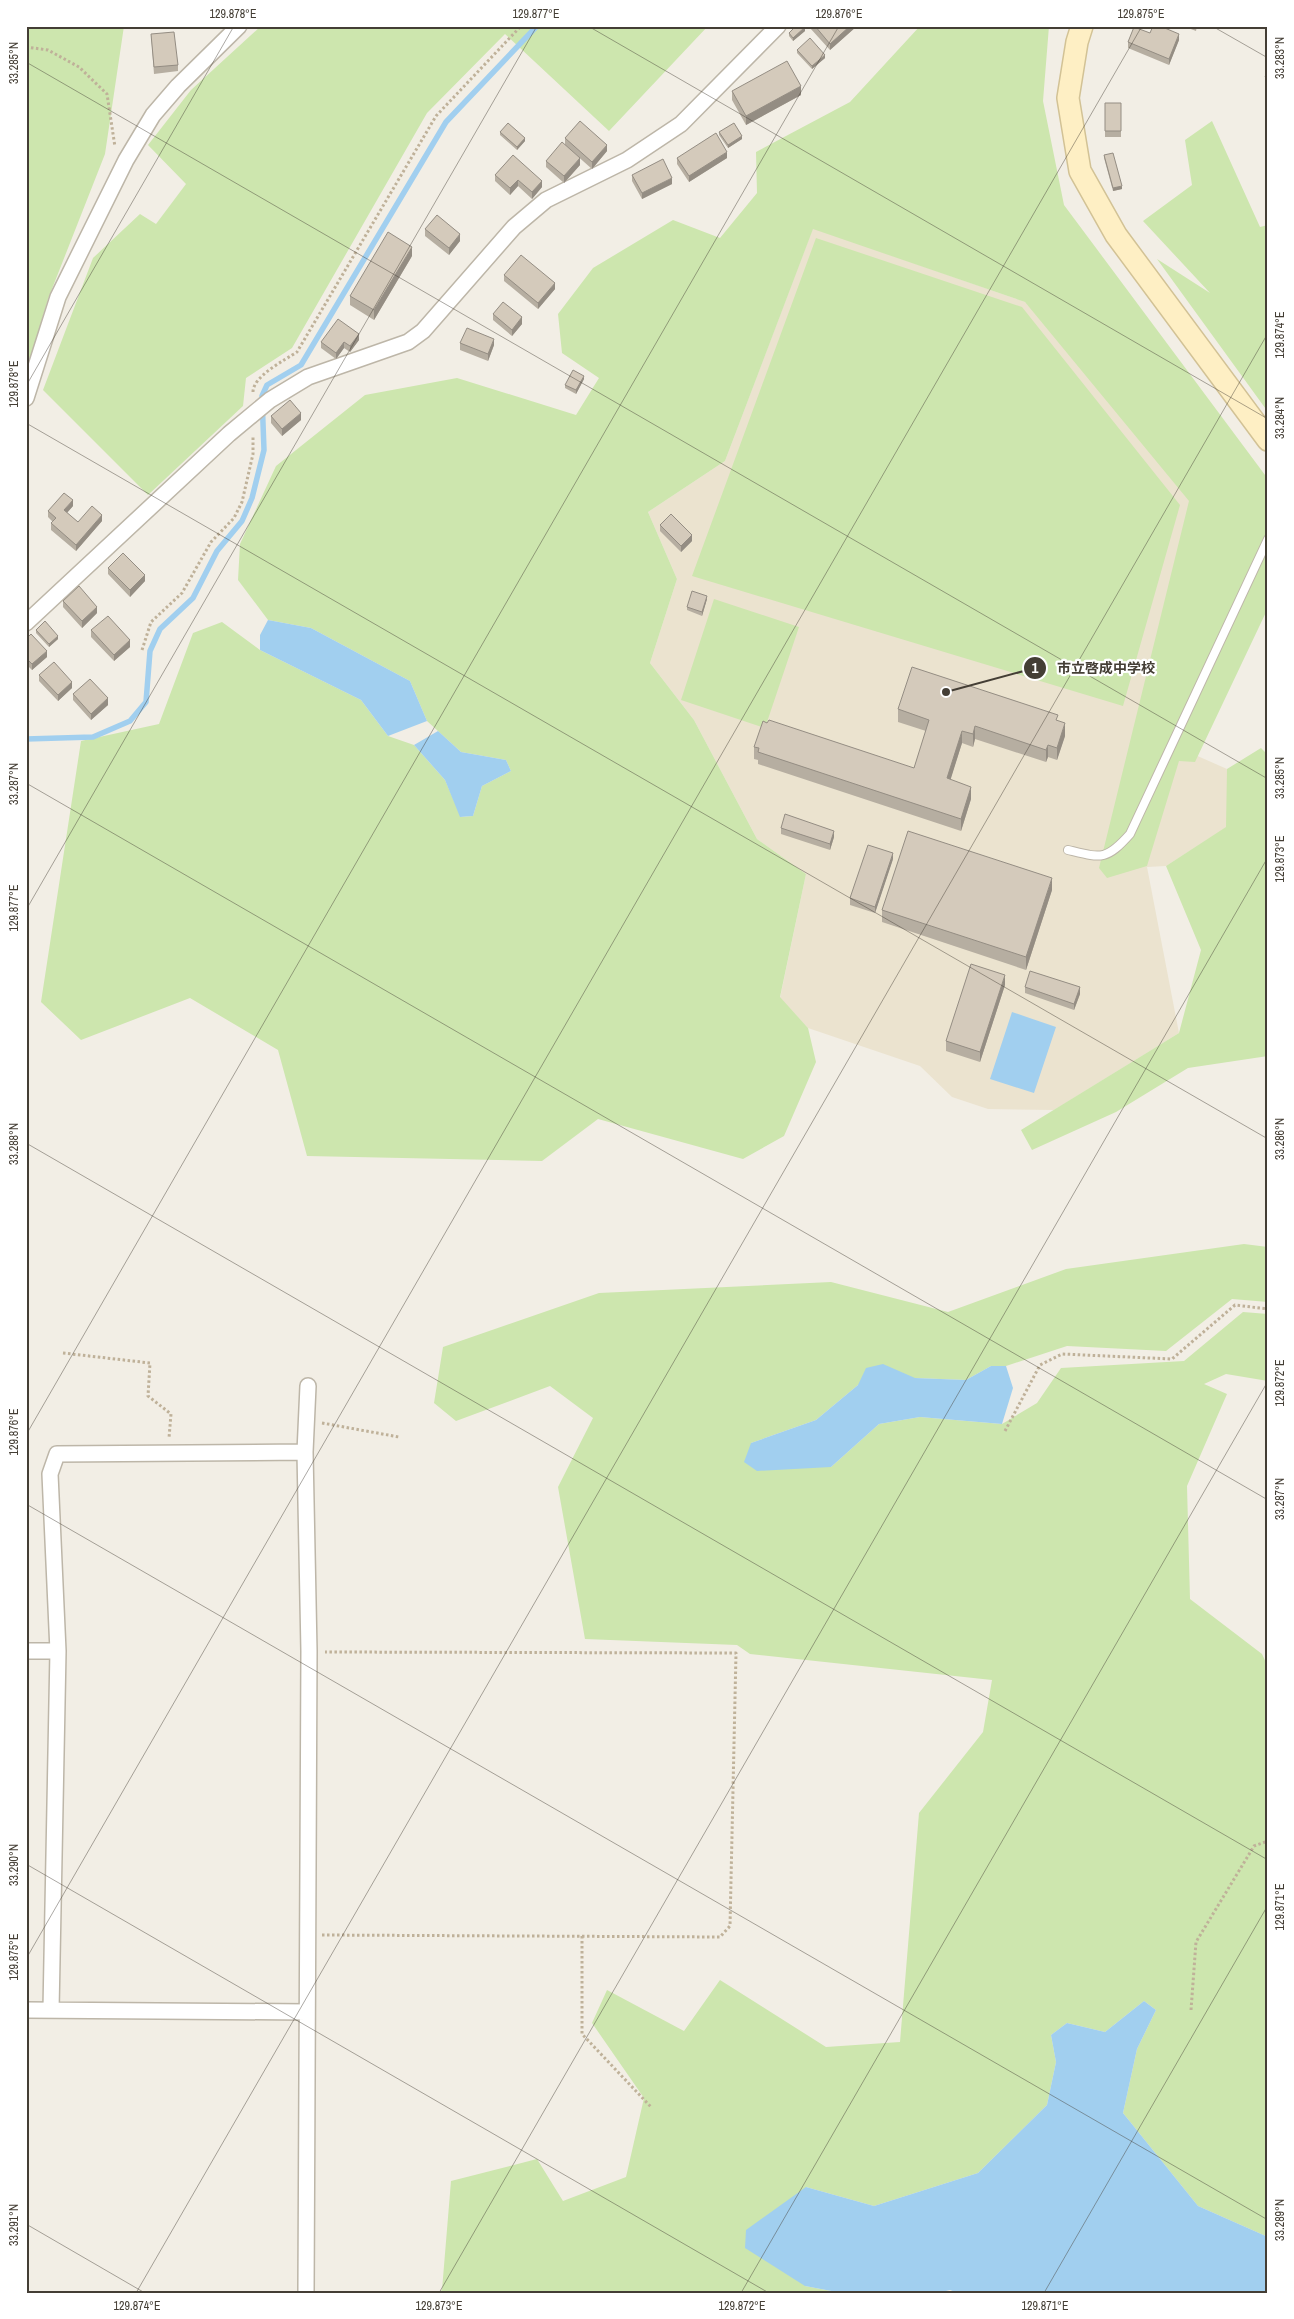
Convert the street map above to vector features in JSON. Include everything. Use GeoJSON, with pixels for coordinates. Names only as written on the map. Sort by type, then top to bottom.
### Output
{"type":"FeatureCollection","features":[{"type":"Feature","properties":{"kind":"street"},"geometry":{"type":"LineString","coordinates":[[26,398],[58,297],[126,160],[153,115],[185,79],[239,26]]}},
{"type":"Feature","properties":{"kind":"street"},"geometry":{"type":"LineString","coordinates":[[26,623],[254,412],[308,377],[408,342],[423,330],[514,227],[546,200],[627,160],[681,124],[778,26]]}},
{"type":"Feature","properties":{"kind":"street"},"geometry":{"type":"LineString","coordinates":[[1082,26],[1077,42],[1068,98],[1080,171],[1116,235],[1268,440]]}},
{"type":"Feature","properties":{"kind":"street"},"geometry":{"type":"LineString","coordinates":[[306,2293],[309,1652],[305,1452],[308,1386]]}},
{"type":"Feature","properties":{"kind":"street"},"geometry":{"type":"LineString","coordinates":[[51,2010],[58,1650],[50,1474],[57,1454],[305,1452]]}},
{"type":"Feature","properties":{"kind":"street"},"geometry":{"type":"LineString","coordinates":[[26,1650],[58,1650]]}},
{"type":"Feature","properties":{"kind":"street"},"geometry":{"type":"LineString","coordinates":[[26,2010],[307,2012]]}},
{"type":"Feature","properties":{"kind":"lane"},"geometry":{"type":"LineString","coordinates":[[1068,850],[1096,857],[1115,851],[1130,834],[1268,539]]}},
{"type":"Feature","properties":{"kind":"path"},"geometry":{"type":"LineString","coordinates":[[142,650],[151,622],[182,594],[211,542],[234,518],[242,502],[253,454],[253,388],[263,374],[297,352],[436,116],[521,26]]}},
{"type":"Feature","properties":{"kind":"path"},"geometry":{"type":"LineString","coordinates":[[26,48],[48,50],[79,67],[107,94],[116,151],[126,160]]}},
{"type":"Feature","properties":{"kind":"path"},"geometry":{"type":"LineString","coordinates":[[1005,1431],[1040,1365],[1062,1354],[1172,1359],[1235,1305],[1268,1309]]}},
{"type":"Feature","properties":{"kind":"path"},"geometry":{"type":"LineString","coordinates":[[63,1352],[150,1363],[148,1396],[170,1414],[168,1454]]}},
{"type":"Feature","properties":{"kind":"path"},"geometry":{"type":"LineString","coordinates":[[306,1425],[327,1423],[400,1437]]}},
{"type":"Feature","properties":{"kind":"path"},"geometry":{"type":"LineString","coordinates":[[307,1935],[720,1937],[730,1926],[736,1653],[309,1652]]}},
{"type":"Feature","properties":{"kind":"path"},"geometry":{"type":"LineString","coordinates":[[1191,2010],[1196,1942],[1254,1846],[1268,1841]]}},
{"type":"Feature","properties":{"kind":"path"},"geometry":{"type":"LineString","coordinates":[[582,1936],[582,2034],[651,2107]]}},
{"type":"Feature","properties":{"kind":"shaded area"},"geometry":{"type":"Polygon","coordinates":[[[813,228],[1025,302],[1255,502],[1193,754],[1227,769],[1227,827],[1166,866],[1147,867],[1179,1033],[1054,1110],[988,1109],[952,1097],[920,1066],[808,1028],[780,998],[806,874],[757,839],[694,720],[650,663],[677,579],[648,512],[725,461],[813,228]]]}},
{"type":"Feature","properties":{"kind":"green space"},"geometry":{"type":"Polygon","coordinates":[[[26,26],[124,26],[105,154],[48,299],[26,373],[26,26]]]}},
{"type":"Feature","properties":{"kind":"green space"},"geometry":{"type":"Polygon","coordinates":[[[261,26],[708,26],[609,131],[505,34],[427,113],[292,348],[246,378],[243,406],[148,495],[43,390],[93,258],[140,214],[156,224],[186,184],[148,145],[191,90],[261,26]]]}},
{"type":"Feature","properties":{"kind":"green space"},"geometry":{"type":"Polygon","coordinates":[[[920,26],[1049,26],[1043,101],[1064,205],[1268,479],[1268,608],[1195,762],[1179,761],[1147,866],[1107,878],[1099,868],[1189,501],[1025,302],[813,229],[725,461],[648,512],[677,579],[650,663],[694,720],[757,839],[806,874],[780,997],[808,1028],[816,1062],[784,1136],[743,1159],[598,1119],[542,1161],[307,1156],[278,1050],[190,998],[81,1040],[41,1002],[81,741],[159,724],[193,633],[222,622],[260,650],[361,700],[388,736],[414,745],[445,780],[461,817],[473,816],[482,786],[511,771],[506,760],[461,752],[427,721],[410,681],[311,628],[268,620],[238,580],[240,544],[276,466],[365,395],[457,378],[576,415],[599,378],[562,353],[558,314],[593,268],[673,220],[720,238],[757,193],[756,152],[850,102],[920,26]]]}},
{"type":"Feature","properties":{"kind":"green space"},"geometry":{"type":"Polygon","coordinates":[[[1212,121],[1260,227],[1268,225],[1268,412],[1157,259],[1210,293],[1143,221],[1192,185],[1185,140],[1212,121]]]}},
{"type":"Feature","properties":{"kind":"green space"},"geometry":{"type":"Polygon","coordinates":[[[816,238],[1022,307],[1180,505],[1123,706],[692,576],[816,238]]]}},
{"type":"Feature","properties":{"kind":"green space"},"geometry":{"type":"Polygon","coordinates":[[[714,599],[799,627],[765,728],[681,700],[714,599]]]}},
{"type":"Feature","properties":{"kind":"green space"},"geometry":{"type":"Polygon","coordinates":[[[1261,748],[1268,755],[1268,1056],[1188,1068],[1116,1112],[1032,1150],[1021,1130],[1179,1033],[1201,950],[1166,866],[1226,827],[1227,769],[1261,748]]]}},
{"type":"Feature","properties":{"kind":"green space"},"geometry":{"type":"Polygon","coordinates":[[[1244,1244],[1268,1247],[1268,1302],[1232,1299],[1166,1351],[1067,1346],[1006,1366],[991,1366],[966,1380],[915,1378],[858,1385],[816,1420],[751,1443],[831,1467],[879,1424],[920,1417],[1002,1424],[1037,1403],[1061,1368],[1184,1361],[1243,1312],[1268,1314],[1268,1381],[1226,1374],[1204,1384],[1227,1394],[1187,1486],[1190,1599],[1262,1654],[1268,1667],[1268,2237],[1198,2206],[1123,2113],[1137,2049],[1156,2010],[1144,2001],[1105,2032],[1067,2023],[1051,2035],[1056,2062],[1047,2105],[978,2173],[874,2206],[806,2187],[805,2286],[842,2293],[437,2293],[442,2290],[451,2181],[537,2159],[563,2201],[626,2177],[644,2098],[592,2023],[607,1990],[684,2031],[720,1980],[826,2047],[900,2042],[919,1813],[983,1732],[992,1680],[750,1654],[737,1645],[585,1639],[558,1487],[593,1418],[550,1386],[456,1421],[434,1403],[443,1347],[599,1293],[831,1282],[948,1312],[1066,1269],[1244,1244]]]}},
{"type":"Feature","properties":{"kind":"water"},"geometry":{"type":"Polygon","coordinates":[[[268,620],[311,628],[410,681],[427,721],[388,736],[361,700],[260,650],[260,635],[268,620]]]}},
{"type":"Feature","properties":{"kind":"water"},"geometry":{"type":"Polygon","coordinates":[[[438,731],[461,752],[506,760],[511,771],[482,786],[473,816],[460,817],[445,780],[414,745],[438,731]]]}},
{"type":"Feature","properties":{"kind":"water"},"geometry":{"type":"Polygon","coordinates":[[[1012,1012],[1056,1027],[1034,1093],[990,1079],[1012,1012]]]}},
{"type":"Feature","properties":{"kind":"water"},"geometry":{"type":"Polygon","coordinates":[[[883,1364],[915,1378],[966,1380],[991,1366],[1006,1366],[1013,1388],[1002,1424],[920,1417],[879,1424],[831,1467],[757,1471],[744,1462],[751,1443],[816,1420],[858,1385],[866,1368],[883,1364]]]}},
{"type":"Feature","properties":{"kind":"water"},"geometry":{"type":"Polygon","coordinates":[[[1144,2001],[1156,2010],[1137,2049],[1123,2113],[1198,2206],[1268,2237],[1268,2293],[958,2293],[950,2290],[938,2293],[842,2293],[805,2286],[745,2248],[746,2230],[806,2187],[874,2206],[978,2173],[1047,2105],[1056,2062],[1051,2035],[1067,2023],[1105,2032],[1144,2001]]]}},
{"type":"Feature","properties":{"kind":"building"},"geometry":{"type":"Polygon","coordinates":[[[796,26],[805,27],[793,38],[789,33],[796,26]]]}},
{"type":"Feature","properties":{"kind":"building"},"geometry":{"type":"Polygon","coordinates":[[[815,26],[850,26],[830,44],[815,26]]]}},
{"type":"Feature","properties":{"kind":"building"},"geometry":{"type":"Polygon","coordinates":[[[1153,26],[1160,26],[1179,34],[1169,59],[1128,42],[1134,27],[1150,33],[1153,26]]]}},
{"type":"Feature","properties":{"kind":"building"},"geometry":{"type":"Polygon","coordinates":[[[174,32],[178,65],[154,67],[151,34],[174,32]]]}},
{"type":"Feature","properties":{"kind":"building"},"geometry":{"type":"Polygon","coordinates":[[[810,38],[825,55],[812,66],[797,50],[810,38]]]}},
{"type":"Feature","properties":{"kind":"building"},"geometry":{"type":"Polygon","coordinates":[[[787,61],[801,86],[746,116],[732,91],[787,61]]]}},
{"type":"Feature","properties":{"kind":"building"},"geometry":{"type":"Polygon","coordinates":[[[1105,103],[1121,103],[1121,131],[1105,131],[1105,103]]]}},
{"type":"Feature","properties":{"kind":"building"},"geometry":{"type":"Polygon","coordinates":[[[580,121],[607,145],[592,162],[565,138],[580,121]]]}},
{"type":"Feature","properties":{"kind":"building"},"geometry":{"type":"Polygon","coordinates":[[[508,123],[525,138],[517,147],[500,132],[508,123]]]}},
{"type":"Feature","properties":{"kind":"building"},"geometry":{"type":"Polygon","coordinates":[[[734,123],[742,136],[728,145],[719,132],[734,123]]]}},
{"type":"Feature","properties":{"kind":"building"},"geometry":{"type":"Polygon","coordinates":[[[716,133],[727,152],[689,176],[677,158],[716,133]]]}},
{"type":"Feature","properties":{"kind":"building"},"geometry":{"type":"Polygon","coordinates":[[[562,142],[580,158],[564,176],[546,161],[562,142]]]}},
{"type":"Feature","properties":{"kind":"building"},"geometry":{"type":"Polygon","coordinates":[[[1113,153],[1122,186],[1113,188],[1104,155],[1113,153]]]}},
{"type":"Feature","properties":{"kind":"building"},"geometry":{"type":"Polygon","coordinates":[[[513,155],[542,181],[532,192],[518,180],[510,188],[495,175],[513,155]]]}},
{"type":"Feature","properties":{"kind":"building"},"geometry":{"type":"Polygon","coordinates":[[[663,159],[672,178],[642,193],[632,175],[663,159]]]}},
{"type":"Feature","properties":{"kind":"building"},"geometry":{"type":"Polygon","coordinates":[[[437,215],[460,234],[449,248],[425,229],[437,215]]]}},
{"type":"Feature","properties":{"kind":"building"},"geometry":{"type":"Polygon","coordinates":[[[388,232],[412,247],[374,310],[350,296],[388,232]]]}},
{"type":"Feature","properties":{"kind":"building"},"geometry":{"type":"Polygon","coordinates":[[[521,255],[555,283],[538,303],[504,275],[521,255]]]}},
{"type":"Feature","properties":{"kind":"building"},"geometry":{"type":"Polygon","coordinates":[[[503,302],[522,317],[512,330],[493,314],[503,302]]]}},
{"type":"Feature","properties":{"kind":"building"},"geometry":{"type":"Polygon","coordinates":[[[338,319],[359,334],[350,346],[344,342],[336,353],[321,342],[338,319]]]}},
{"type":"Feature","properties":{"kind":"building"},"geometry":{"type":"Polygon","coordinates":[[[467,328],[494,339],[488,354],[460,343],[467,328]]]}},
{"type":"Feature","properties":{"kind":"building"},"geometry":{"type":"Polygon","coordinates":[[[573,370],[584,376],[576,390],[565,385],[573,370]]]}},
{"type":"Feature","properties":{"kind":"building"},"geometry":{"type":"Polygon","coordinates":[[[290,400],[301,413],[282,429],[271,416],[290,400]]]}},
{"type":"Feature","properties":{"kind":"building"},"geometry":{"type":"Polygon","coordinates":[[[64,493],[73,500],[64,510],[78,522],[92,506],[102,515],[76,545],[51,523],[56,518],[48,511],[64,493]]]}},
{"type":"Feature","properties":{"kind":"building"},"geometry":{"type":"Polygon","coordinates":[[[671,514],[692,535],[681,546],[660,525],[671,514]]]}},
{"type":"Feature","properties":{"kind":"building"},"geometry":{"type":"Polygon","coordinates":[[[123,553],[145,575],[130,590],[108,568],[123,553]]]}},
{"type":"Feature","properties":{"kind":"building"},"geometry":{"type":"Polygon","coordinates":[[[79,586],[97,607],[82,621],[63,601],[79,586]]]}},
{"type":"Feature","properties":{"kind":"building"},"geometry":{"type":"Polygon","coordinates":[[[692,591],[707,596],[702,612],[687,607],[692,591]]]}},
{"type":"Feature","properties":{"kind":"building"},"geometry":{"type":"Polygon","coordinates":[[[108,616],[130,640],[114,655],[91,630],[108,616]]]}},
{"type":"Feature","properties":{"kind":"building"},"geometry":{"type":"Polygon","coordinates":[[[45,621],[58,636],[49,644],[36,630],[45,621]]]}},
{"type":"Feature","properties":{"kind":"building"},"geometry":{"type":"Polygon","coordinates":[[[31,634],[47,651],[32,664],[26,658],[26,639],[31,634]]]}},
{"type":"Feature","properties":{"kind":"building"},"geometry":{"type":"Polygon","coordinates":[[[54,662],[72,682],[58,695],[39,675],[54,662]]]}},
{"type":"Feature","properties":{"kind":"building"},"geometry":{"type":"Polygon","coordinates":[[[912,667],[1058,715],[1056,720],[1065,723],[1057,748],[1048,745],[1046,750],[975,726],[973,734],[962,731],[947,778],[971,787],[961,819],[758,752],[759,748],[754,747],[763,721],[767,723],[769,720],[914,768],[929,720],[898,709],[912,667]]]}},
{"type":"Feature","properties":{"kind":"building"},"geometry":{"type":"Polygon","coordinates":[[[90,679],[108,698],[91,714],[73,694],[90,679]]]}},
{"type":"Feature","properties":{"kind":"building"},"geometry":{"type":"Polygon","coordinates":[[[785,814],[834,831],[830,844],[781,828],[785,814]]]}},
{"type":"Feature","properties":{"kind":"building"},"geometry":{"type":"Polygon","coordinates":[[[908,831],[1052,878],[1026,957],[882,910],[908,831]]]}},
{"type":"Feature","properties":{"kind":"building"},"geometry":{"type":"Polygon","coordinates":[[[868,845],[893,853],[875,907],[850,898],[868,845]]]}},
{"type":"Feature","properties":{"kind":"building"},"geometry":{"type":"Polygon","coordinates":[[[971,964],[1005,975],[980,1052],[946,1041],[971,964]]]}},
{"type":"Feature","properties":{"kind":"building"},"geometry":{"type":"Polygon","coordinates":[[[1030,971],[1080,987],[1074,1004],[1025,987],[1030,971]]]}},
{"type":"Feature","properties":{"kind":"waterway"},"geometry":{"type":"LineString","coordinates":[[26,739],[93,737],[130,721],[146,702],[150,651],[160,629],[193,598],[217,551],[242,521],[252,498],[264,450],[262,396],[267,385],[301,365],[446,122],[537,26]]}},
{"type":"Feature","properties":{"kind":"place","name":"市立啓成中学校"},"geometry":{"type":"Point","coordinates":[946,692]}}]}
